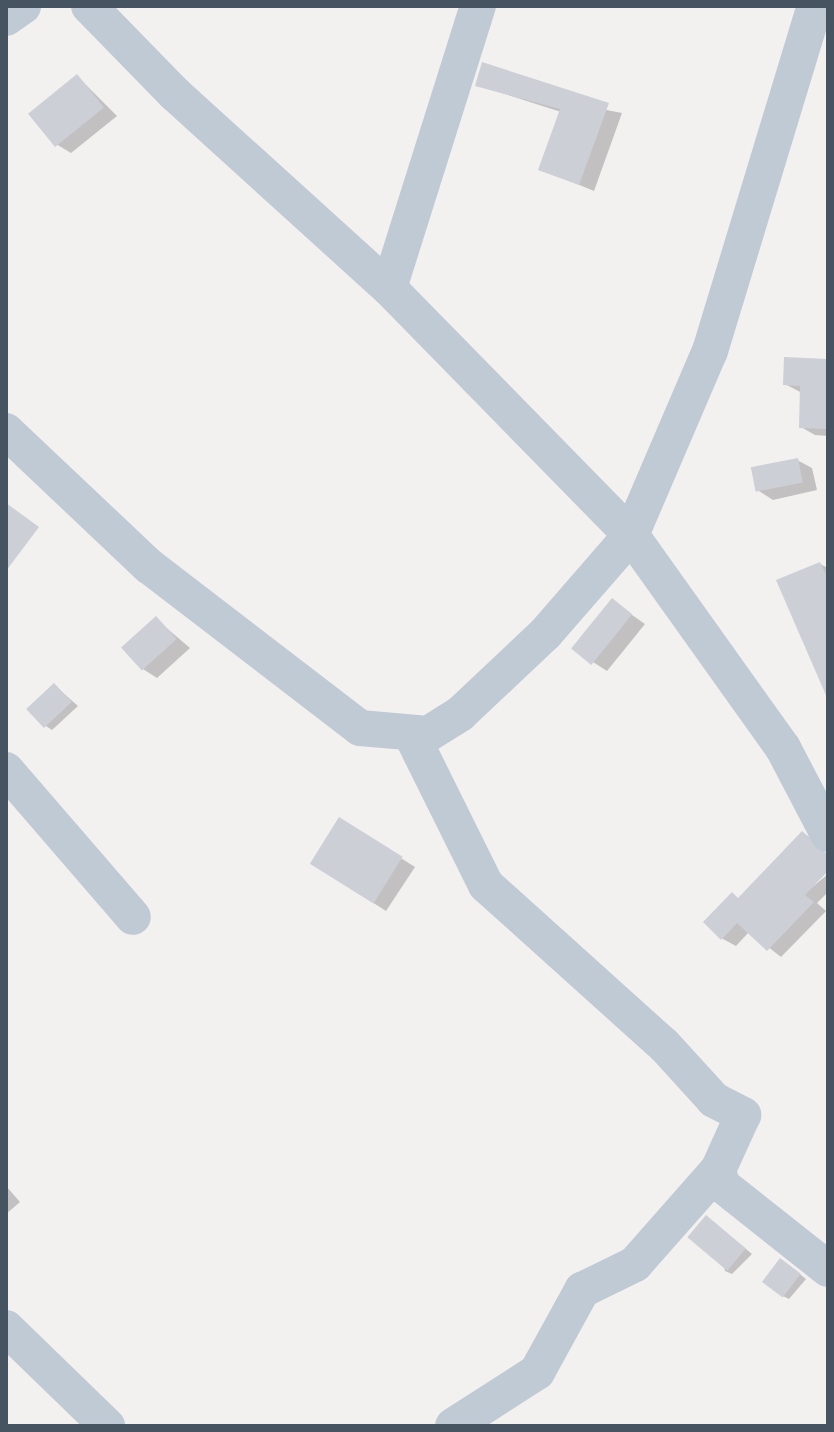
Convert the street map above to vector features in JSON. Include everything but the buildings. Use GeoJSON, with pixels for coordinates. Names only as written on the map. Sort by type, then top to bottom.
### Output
{"type":"FeatureCollection","features":[{"type":"Feature","properties":{"kind":"street"},"geometry":{"type":"LineString","coordinates":[[6,18],[23,6]]}},
{"type":"Feature","properties":{"kind":"street"},"geometry":{"type":"LineString","coordinates":[[389,288],[478,6]]}},
{"type":"Feature","properties":{"kind":"street"},"geometry":{"type":"LineString","coordinates":[[6,431],[149,566],[314,694],[360,728],[413,738],[471,704],[545,634],[631,535],[710,351],[815,6]]}},
{"type":"Feature","properties":{"kind":"street"},"geometry":{"type":"LineString","coordinates":[[92,7],[389,288],[631,535],[783,748],[828,834]]}},
{"type":"Feature","properties":{"kind":"street"},"geometry":{"type":"LineString","coordinates":[[413,738],[486,885],[664,1045],[714,1100],[743,1115],[718,1170],[635,1264],[582,1290],[537,1372],[453,1426]]}},
{"type":"Feature","properties":{"kind":"street"},"geometry":{"type":"LineString","coordinates":[[6,770],[133,917]]}},
{"type":"Feature","properties":{"kind":"street"},"geometry":{"type":"LineString","coordinates":[[718,1170],[722,1185],[742,1206],[828,1269]]}},
{"type":"Feature","properties":{"kind":"street"},"geometry":{"type":"LineString","coordinates":[[6,1328],[107,1426]]}}]}
